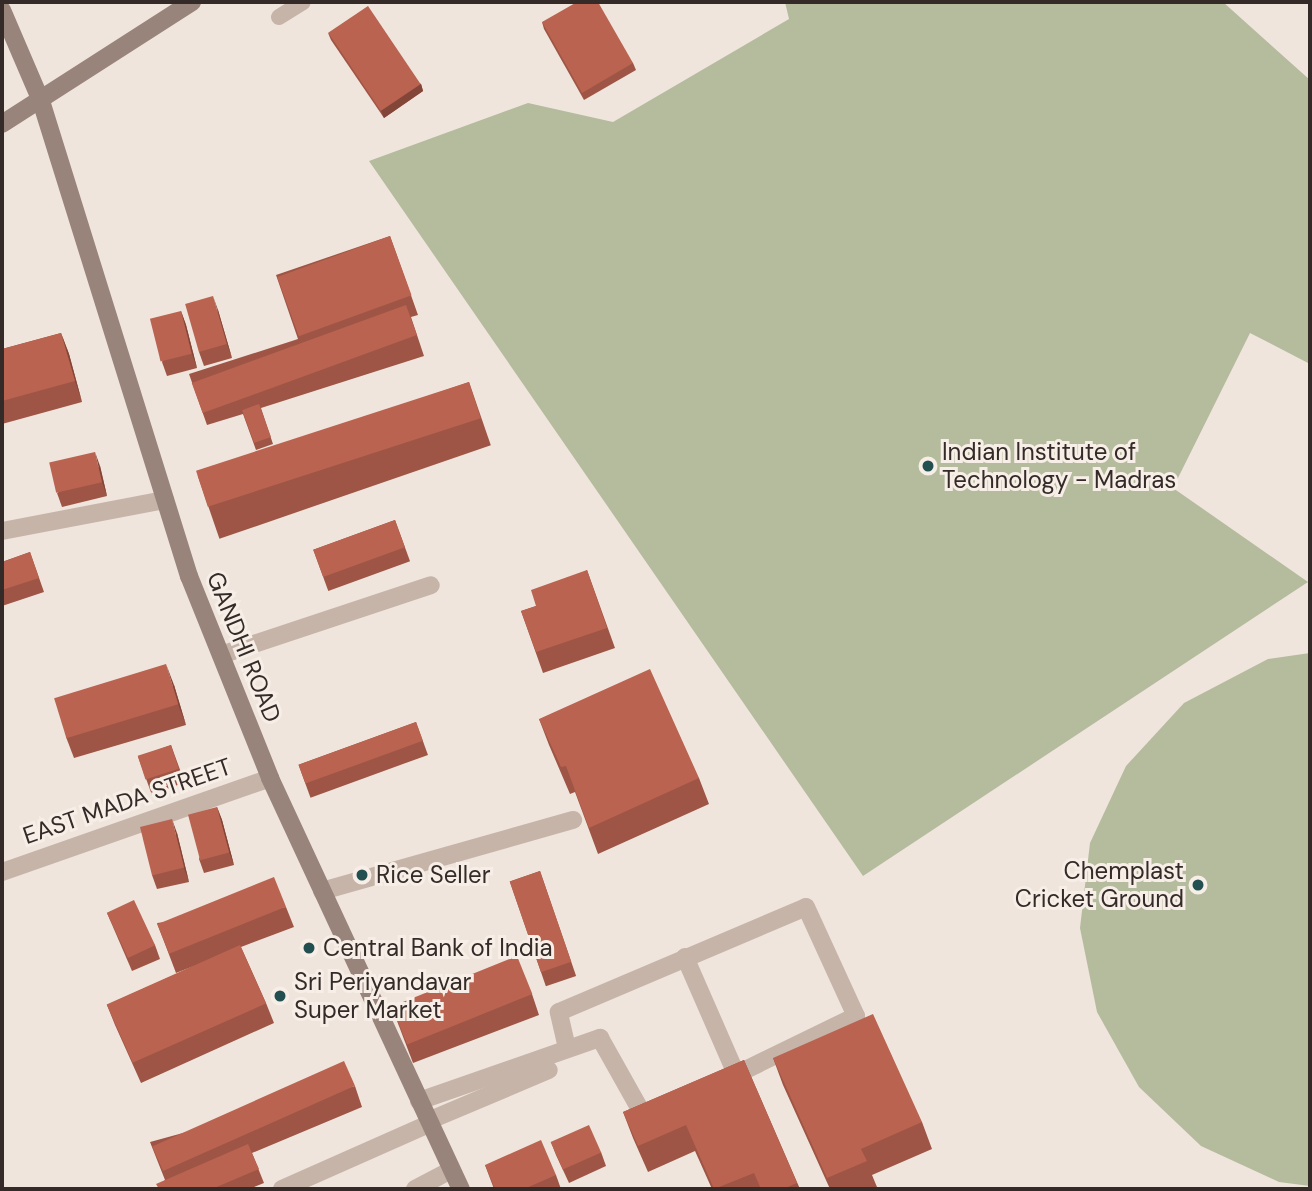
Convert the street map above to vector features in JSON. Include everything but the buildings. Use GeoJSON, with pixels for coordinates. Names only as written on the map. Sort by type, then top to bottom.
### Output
{"type":"FeatureCollection","features":[{"type":"Feature","properties":{"kind":"street"},"geometry":{"type":"LineString","coordinates":[[2,124],[192,2]]}},
{"type":"Feature","properties":{"kind":"street","name":"GANDHI ROAD"},"geometry":{"type":"LineString","coordinates":[[2,10],[41,101],[127,360],[164,500],[221,655],[270,778],[428,1123],[461,1189]]}},
{"type":"Feature","properties":{"kind":"street"},"geometry":{"type":"LineString","coordinates":[[2,531],[164,500]]}},
{"type":"Feature","properties":{"kind":"street"},"geometry":{"type":"LineString","coordinates":[[221,655],[431,585]]}},
{"type":"Feature","properties":{"kind":"street","name":"EAST MADA STREET"},"geometry":{"type":"LineString","coordinates":[[2,872],[270,778]]}},
{"type":"Feature","properties":{"kind":"street"},"geometry":{"type":"LineString","coordinates":[[322,891],[573,820]]}},
{"type":"Feature","properties":{"kind":"street"},"geometry":{"type":"LineString","coordinates":[[567,1048],[559,1012],[806,908],[856,1005],[856,1016],[846,1024],[713,1085]]}},
{"type":"Feature","properties":{"kind":"street"},"geometry":{"type":"LineString","coordinates":[[685,957],[736,1074]]}},
{"type":"Feature","properties":{"kind":"street"},"geometry":{"type":"LineString","coordinates":[[419,1101],[567,1048],[605,1040],[644,1114],[668,1108]]}},
{"type":"Feature","properties":{"kind":"street"},"geometry":{"type":"LineString","coordinates":[[282,1189],[549,1070]]}},
{"type":"Feature","properties":{"kind":"street"},"geometry":{"type":"LineString","coordinates":[[415,1189],[451,1170]]}},
{"type":"Feature","properties":{"kind":"lane"},"geometry":{"type":"LineString","coordinates":[[279,17],[303,2]]}},
{"type":"Feature","properties":{"kind":"green space","name":"Indian Institute of Technology - Madras"},"geometry":{"type":"Polygon","coordinates":[[[785,2],[1223,2],[1310,80],[1310,364],[1250,333],[1173,488],[1308,582],[863,876],[369,161],[528,103],[613,122],[789,19],[785,2]]]}},
{"type":"Feature","properties":{"kind":"green space","name":"Chemplast Cricket Ground"},"geometry":{"type":"Polygon","coordinates":[[[1310,653],[1310,1186],[1279,1182],[1201,1146],[1139,1087],[1097,1012],[1080,928],[1090,843],[1126,766],[1184,703],[1268,659],[1310,653]]]}},
{"type":"Feature","properties":{"kind":"place","name":"Indian Institute of Technology - Madras"},"geometry":{"type":"Point","coordinates":[928,466]}},
{"type":"Feature","properties":{"kind":"place","name":"Rice Seller"},"geometry":{"type":"Point","coordinates":[362,875]}},
{"type":"Feature","properties":{"kind":"place","name":"Chemplast Cricket Ground"},"geometry":{"type":"Point","coordinates":[1198,885]}},
{"type":"Feature","properties":{"kind":"place","name":"Central Bank of India"},"geometry":{"type":"Point","coordinates":[309,948]}},
{"type":"Feature","properties":{"kind":"place","name":"Sri Periyandavar Super Market"},"geometry":{"type":"Point","coordinates":[280,996]}}]}
